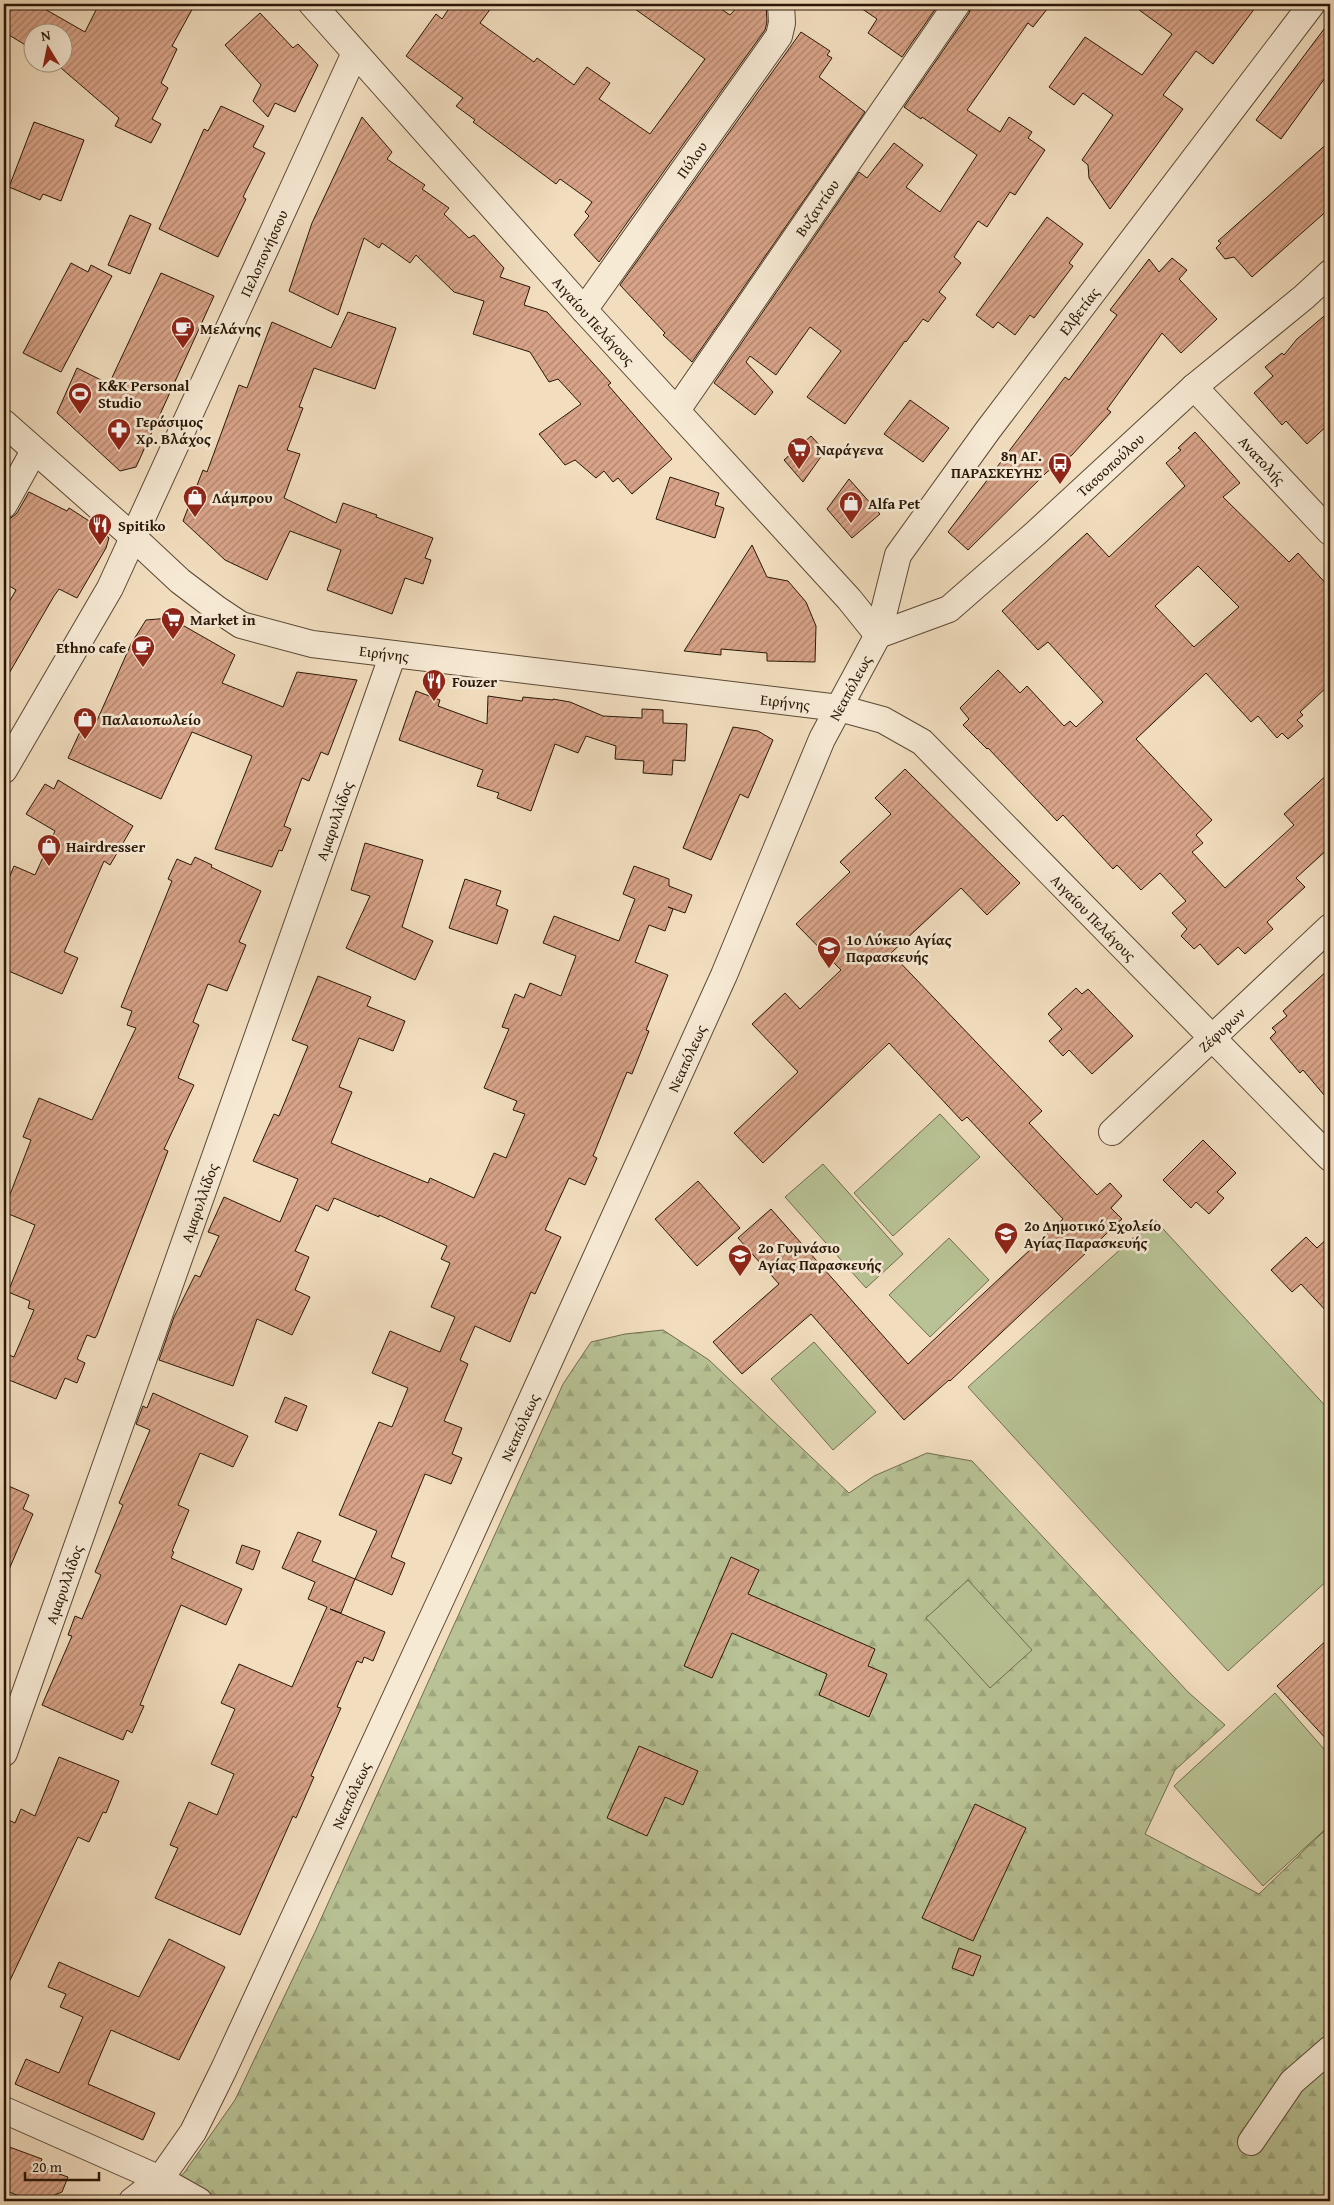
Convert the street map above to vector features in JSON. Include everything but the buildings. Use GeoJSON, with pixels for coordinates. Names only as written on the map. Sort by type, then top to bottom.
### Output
{"type":"FeatureCollection","features":[{"type":"Feature","properties":{"kind":"street","name":"Αιγαίου Πελάγους"},"geometry":{"type":"LineString","coordinates":[[312,4],[584,310],[848,598],[878,635]]}},
{"type":"Feature","properties":{"kind":"street","name":"Πύλου"},"geometry":{"type":"LineString","coordinates":[[584,310],[779,36],[782,23],[781,4]]}},
{"type":"Feature","properties":{"kind":"street","name":"Βυζαντίου"},"geometry":{"type":"LineString","coordinates":[[677,410],[957,4]]}},
{"type":"Feature","properties":{"kind":"street","name":"Ελβετίας"},"geometry":{"type":"LineString","coordinates":[[878,635],[898,556],[994,422],[1312,4]]}},
{"type":"Feature","properties":{"kind":"street","name":"Πελοπονήσσου"},"geometry":{"type":"LineString","coordinates":[[4,770],[110,588],[356,53]]}},
{"type":"Feature","properties":{"kind":"street","name":"Τασσοπούλου"},"geometry":{"type":"LineString","coordinates":[[878,635],[949,609],[1036,534],[1194,387],[1304,297],[1330,272]]}},
{"type":"Feature","properties":{"kind":"street","name":"Ανατολής"},"geometry":{"type":"LineString","coordinates":[[1194,387],[1330,532]]}},
{"type":"Feature","properties":{"kind":"street","name":"Ειρήνης"},"geometry":{"type":"LineString","coordinates":[[4,423],[180,581],[241,625],[312,644],[839,708]]}},
{"type":"Feature","properties":{"kind":"street"},"geometry":{"type":"LineString","coordinates":[[4,505],[34,451]]}},
{"type":"Feature","properties":{"kind":"street","name":"Νεαπόλεως"},"geometry":{"type":"LineString","coordinates":[[132,2201],[160,2179],[192,2132],[224,2069],[452,1576],[724,975],[822,739],[878,635]]}},
{"type":"Feature","properties":{"kind":"street","name":"Αμαρυλλίδος"},"geometry":{"type":"LineString","coordinates":[[4,1752],[394,654]]}},
{"type":"Feature","properties":{"kind":"street","name":"Αιγαίου Πελάγους"},"geometry":{"type":"LineString","coordinates":[[839,708],[883,720],[922,742],[1330,1158]]}},
{"type":"Feature","properties":{"kind":"street","name":"Ζέφυρων"},"geometry":{"type":"LineString","coordinates":[[1112,1132],[1213,1039],[1330,926]]}},
{"type":"Feature","properties":{"kind":"street"},"geometry":{"type":"LineString","coordinates":[[1251,2142],[1292,2082],[1330,2049]]}},
{"type":"Feature","properties":{"kind":"street"},"geometry":{"type":"LineString","coordinates":[[4,2110],[160,2179],[199,2201]]}},
{"type":"Feature","properties":{"kind":"green space"},"geometry":{"type":"Polygon","coordinates":[[[940,1114],[980,1157],[893,1236],[854,1193],[940,1114]]]}},
{"type":"Feature","properties":{"kind":"green space"},"geometry":{"type":"Polygon","coordinates":[[[823,1164],[903,1254],[866,1288],[785,1197],[823,1164]]]}},
{"type":"Feature","properties":{"kind":"green space"},"geometry":{"type":"Polygon","coordinates":[[[1154,1219],[1330,1411],[1330,1578],[1228,1671],[968,1387],[1154,1219]]]}},
{"type":"Feature","properties":{"kind":"green space"},"geometry":{"type":"Polygon","coordinates":[[[949,1238],[989,1280],[930,1337],[889,1295],[949,1238]]]}},
{"type":"Feature","properties":{"kind":"green space"},"geometry":{"type":"Polygon","coordinates":[[[663,1330],[709,1360],[849,1493],[874,1476],[927,1453],[972,1461],[1188,1692],[1225,1725],[1175,1770],[1145,1834],[1259,1894],[1326,1829],[1330,1832],[1330,2201],[152,2201],[184,2173],[235,2100],[315,1932],[563,1384],[591,1342],[625,1334],[663,1330]]]}},
{"type":"Feature","properties":{"kind":"green space"},"geometry":{"type":"Polygon","coordinates":[[[814,1342],[876,1412],[833,1450],[771,1379],[814,1342]]]}},
{"type":"Feature","properties":{"kind":"green space"},"geometry":{"type":"Polygon","coordinates":[[[968,1580],[1032,1650],[990,1688],[926,1618],[968,1580]]]}},
{"type":"Feature","properties":{"kind":"green space"},"geometry":{"type":"Polygon","coordinates":[[[1275,1693],[1330,1756],[1330,1825],[1263,1886],[1174,1786],[1275,1693]]]}},
{"type":"Feature","properties":{"kind":"place","name":"Μελάνης"},"geometry":{"type":"Point","coordinates":[183,349]}},
{"type":"Feature","properties":{"kind":"place","name":"K&K Personal Studio"},"geometry":{"type":"Point","coordinates":[80,415]}},
{"type":"Feature","properties":{"kind":"place","name":"Γεράσιμος Χρ. Βλάχος"},"geometry":{"type":"Point","coordinates":[119,451]}},
{"type":"Feature","properties":{"kind":"place","name":"Ναράγενα"},"geometry":{"type":"Point","coordinates":[799,470]}},
{"type":"Feature","properties":{"kind":"place","name":"8η ΑΓ. ΠΑΡΑΣΚΕΥΗΣ"},"geometry":{"type":"Point","coordinates":[1060,485]}},
{"type":"Feature","properties":{"kind":"place","name":"Λάμπρου"},"geometry":{"type":"Point","coordinates":[195,518]}},
{"type":"Feature","properties":{"kind":"place","name":"Alfa Pet"},"geometry":{"type":"Point","coordinates":[851,524]}},
{"type":"Feature","properties":{"kind":"place","name":"Spitiko"},"geometry":{"type":"Point","coordinates":[100,546]}},
{"type":"Feature","properties":{"kind":"place","name":"Market in"},"geometry":{"type":"Point","coordinates":[173,640]}},
{"type":"Feature","properties":{"kind":"place","name":"Ethno cafe"},"geometry":{"type":"Point","coordinates":[143,668]}},
{"type":"Feature","properties":{"kind":"place","name":"Fouzer"},"geometry":{"type":"Point","coordinates":[434,702]}},
{"type":"Feature","properties":{"kind":"place","name":"Παλαιοπωλείο"},"geometry":{"type":"Point","coordinates":[85,740]}},
{"type":"Feature","properties":{"kind":"place","name":"Hairdresser"},"geometry":{"type":"Point","coordinates":[49,867]}},
{"type":"Feature","properties":{"kind":"place","name":"1ο Λύκειο Αγίας Παρασκευής"},"geometry":{"type":"Point","coordinates":[829,969]}},
{"type":"Feature","properties":{"kind":"place","name":"2ο Δημοτικό Σχολείο Αγίας Παρασκευής"},"geometry":{"type":"Point","coordinates":[1006,1255]}},
{"type":"Feature","properties":{"kind":"place","name":"2ο Γυμνάσιο Αγίας Παρασκευής"},"geometry":{"type":"Point","coordinates":[740,1277]}}]}
